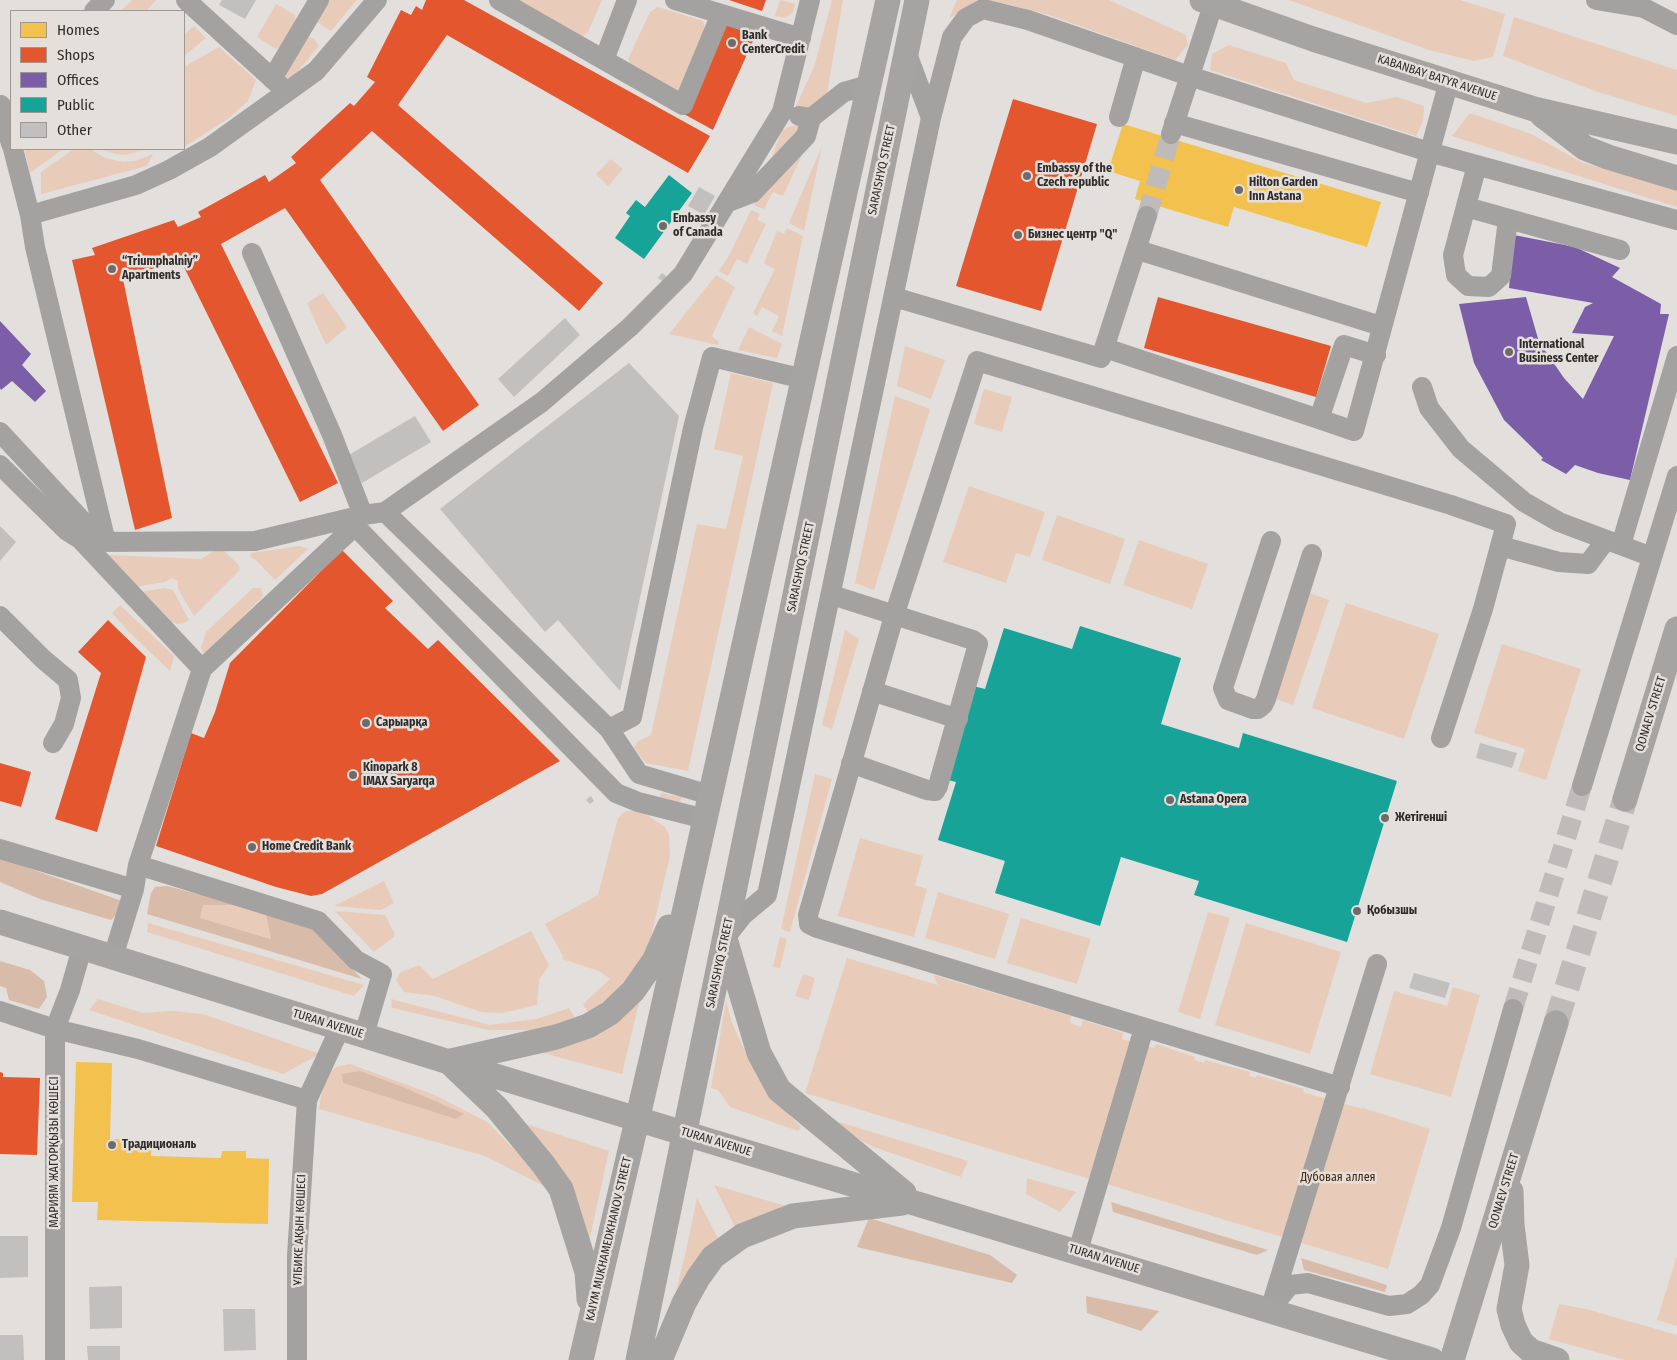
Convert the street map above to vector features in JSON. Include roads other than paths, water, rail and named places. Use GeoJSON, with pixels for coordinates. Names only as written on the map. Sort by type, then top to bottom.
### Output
{"type":"FeatureCollection","features":[{"type":"Feature","properties":{"kind":"main road"},"geometry":{"type":"LineString","coordinates":[[637,1119],[888,0]]}},
{"type":"Feature","properties":{"kind":"main road","name":"SARAISHYQ STREET"},"geometry":{"type":"LineString","coordinates":[[686,1133],[917,0]]}},
{"type":"Feature","properties":{"kind":"main road","name":"KABANBAY BATYR AVENUE"},"geometry":{"type":"LineString","coordinates":[[1207,2],[1313,39],[1534,110],[1677,142]]}},
{"type":"Feature","properties":{"kind":"main road"},"geometry":{"type":"LineString","coordinates":[[1534,110],[1584,148],[1677,178]]}},
{"type":"Feature","properties":{"kind":"main road","name":"QONAEV STREET"},"geometry":{"type":"LineString","coordinates":[[1625,799],[1677,629]]}},
{"type":"Feature","properties":{"kind":"main road"},"geometry":{"type":"LineString","coordinates":[[449,1062],[556,1037],[588,1026],[610,1013],[633,991],[654,961],[690,878]]}},
{"type":"Feature","properties":{"kind":"main road","name":"TURAN AVENUE"},"geometry":{"type":"LineString","coordinates":[[0,922],[449,1062],[914,1201],[1432,1360]]}},
{"type":"Feature","properties":{"kind":"main road"},"geometry":{"type":"LineString","coordinates":[[725,938],[755,1040],[779,1090],[914,1201]]}},
{"type":"Feature","properties":{"kind":"main road","name":"QONAEV STREET"},"geometry":{"type":"LineString","coordinates":[[1452,1360],[1556,1023]]}},
{"type":"Feature","properties":{"kind":"main road"},"geometry":{"type":"LineString","coordinates":[[449,1062],[497,1108],[561,1189],[587,1272],[591,1318]]}},
{"type":"Feature","properties":{"kind":"main road","name":"KAIYM MUKHAMEDKHANOV STREET"},"geometry":{"type":"LineString","coordinates":[[581,1360],[637,1119]]}},
{"type":"Feature","properties":{"kind":"main road"},"geometry":{"type":"LineString","coordinates":[[638,1360],[686,1133]]}},
{"type":"Feature","properties":{"kind":"main road"},"geometry":{"type":"LineString","coordinates":[[1511,1167],[1512,1225],[1517,1265],[1509,1309],[1513,1325],[1521,1342],[1531,1351],[1557,1360]]}},
{"type":"Feature","properties":{"kind":"main road"},"geometry":{"type":"LineString","coordinates":[[660,1360],[684,1303],[698,1278],[713,1257],[742,1236],[793,1216],[914,1201]]}},
{"type":"Feature","properties":{"kind":"street"},"geometry":{"type":"LineString","coordinates":[[95,10],[105,0]]}},
{"type":"Feature","properties":{"kind":"street"},"geometry":{"type":"LineString","coordinates":[[186,0],[287,92]]}},
{"type":"Feature","properties":{"kind":"street"},"geometry":{"type":"LineString","coordinates":[[272,79],[319,0]]}},
{"type":"Feature","properties":{"kind":"street"},"geometry":{"type":"LineString","coordinates":[[30,215],[136,185],[170,170],[210,147],[316,70],[377,0]]}},
{"type":"Feature","properties":{"kind":"street"},"geometry":{"type":"LineString","coordinates":[[499,0],[683,104],[720,14]]}},
{"type":"Feature","properties":{"kind":"street"},"geometry":{"type":"LineString","coordinates":[[604,60],[627,0]]}},
{"type":"Feature","properties":{"kind":"street"},"geometry":{"type":"LineString","coordinates":[[675,0],[801,38]]}},
{"type":"Feature","properties":{"kind":"street"},"geometry":{"type":"LineString","coordinates":[[80,539],[104,542],[255,541],[362,515],[385,512],[542,402],[630,327],[683,274],[782,112],[810,0]]}},
{"type":"Feature","properties":{"kind":"street"},"geometry":{"type":"LineString","coordinates":[[1596,0],[1644,8],[1677,25]]}},
{"type":"Feature","properties":{"kind":"street"},"geometry":{"type":"LineString","coordinates":[[1207,2],[1189,76],[1172,129],[1419,193]]}},
{"type":"Feature","properties":{"kind":"street"},"geometry":{"type":"LineString","coordinates":[[725,938],[743,915],[767,895],[832,595],[931,118],[952,37],[966,18],[983,9],[1028,20],[1189,76],[1430,152],[1677,220]]}},
{"type":"Feature","properties":{"kind":"street"},"geometry":{"type":"LineString","coordinates":[[906,52],[931,118]]}},
{"type":"Feature","properties":{"kind":"street"},"geometry":{"type":"LineString","coordinates":[[1119,117],[1136,57]]}},
{"type":"Feature","properties":{"kind":"street"},"geometry":{"type":"LineString","coordinates":[[1105,348],[1354,431],[1448,82]]}},
{"type":"Feature","properties":{"kind":"street"},"geometry":{"type":"LineString","coordinates":[[726,203],[752,193],[806,136],[810,118],[844,92],[869,86]]}},
{"type":"Feature","properties":{"kind":"street"},"geometry":{"type":"LineString","coordinates":[[4,102],[10,138]]}},
{"type":"Feature","properties":{"kind":"street"},"geometry":{"type":"LineString","coordinates":[[782,112],[810,118]]}},
{"type":"Feature","properties":{"kind":"street"},"geometry":{"type":"LineString","coordinates":[[13,150],[30,215],[35,247],[104,542]]}},
{"type":"Feature","properties":{"kind":"street"},"geometry":{"type":"LineString","coordinates":[[1477,165],[1453,255],[1456,275],[1468,286],[1489,287],[1501,276],[1508,219]]}},
{"type":"Feature","properties":{"kind":"street"},"geometry":{"type":"LineString","coordinates":[[1466,207],[1620,250]]}},
{"type":"Feature","properties":{"kind":"street"},"geometry":{"type":"LineString","coordinates":[[894,297],[1102,358],[1138,250],[1147,216]]}},
{"type":"Feature","properties":{"kind":"street"},"geometry":{"type":"LineString","coordinates":[[1138,250],[1381,326]]}},
{"type":"Feature","properties":{"kind":"street"},"geometry":{"type":"LineString","coordinates":[[252,253],[332,435],[362,515]]}},
{"type":"Feature","properties":{"kind":"street"},"geometry":{"type":"LineString","coordinates":[[1320,419],[1344,345],[1376,355]]}},
{"type":"Feature","properties":{"kind":"street"},"geometry":{"type":"LineString","coordinates":[[1500,546],[1559,562],[1588,564],[1614,543],[1677,356]]}},
{"type":"Feature","properties":{"kind":"street"},"geometry":{"type":"LineString","coordinates":[[609,729],[632,717],[693,428],[712,357],[804,379]]}},
{"type":"Feature","properties":{"kind":"street"},"geometry":{"type":"LineString","coordinates":[[1340,1087],[809,924],[808,915],[894,616],[977,361],[1506,524],[1483,609],[1442,738]]}},
{"type":"Feature","properties":{"kind":"street"},"geometry":{"type":"LineString","coordinates":[[1422,387],[1430,408],[1442,427],[1461,449],[1490,475],[1540,512],[1559,522],[1652,557]]}},
{"type":"Feature","properties":{"kind":"street"},"geometry":{"type":"LineString","coordinates":[[0,432],[104,542]]}},
{"type":"Feature","properties":{"kind":"street"},"geometry":{"type":"LineString","coordinates":[[0,465],[66,530],[80,539],[202,669]]}},
{"type":"Feature","properties":{"kind":"street"},"geometry":{"type":"LineString","coordinates":[[1582,786],[1677,476]]}},
{"type":"Feature","properties":{"kind":"street"},"geometry":{"type":"LineString","coordinates":[[385,512],[609,729],[639,774],[707,807]]}},
{"type":"Feature","properties":{"kind":"street"},"geometry":{"type":"LineString","coordinates":[[113,957],[134,890],[138,865],[202,669],[355,526],[616,793],[638,802],[707,807]]}},
{"type":"Feature","properties":{"kind":"street"},"geometry":{"type":"LineString","coordinates":[[1271,541],[1223,688],[1228,700],[1253,709],[1263,705],[1266,698],[1312,554]]}},
{"type":"Feature","properties":{"kind":"street"},"geometry":{"type":"LineString","coordinates":[[832,595],[973,640],[978,644],[958,719],[938,786],[935,790],[927,790],[851,764]]}},
{"type":"Feature","properties":{"kind":"street"},"geometry":{"type":"LineString","coordinates":[[0,616],[42,659],[68,680],[71,698],[64,724],[53,743]]}},
{"type":"Feature","properties":{"kind":"street"},"geometry":{"type":"LineString","coordinates":[[872,691],[958,719]]}},
{"type":"Feature","properties":{"kind":"street"},"geometry":{"type":"LineString","coordinates":[[0,849],[134,890]]}},
{"type":"Feature","properties":{"kind":"street"},"geometry":{"type":"LineString","coordinates":[[138,865],[318,921],[356,960],[382,974],[364,1035]]}},
{"type":"Feature","properties":{"kind":"street","name":"МАРИЯМ ЖАГОРҚЫЗЫ КӨШЕСІ"},"geometry":{"type":"LineString","coordinates":[[55,1360],[55,1029],[70,990],[82,948]]}},
{"type":"Feature","properties":{"kind":"street"},"geometry":{"type":"LineString","coordinates":[[1270,1309],[1377,964]]}},
{"type":"Feature","properties":{"kind":"street"},"geometry":{"type":"LineString","coordinates":[[1270,1309],[1290,1285],[1308,1283],[1388,1306],[1407,1304],[1422,1295],[1430,1285],[1451,1228],[1513,1009]]}},
{"type":"Feature","properties":{"kind":"street"},"geometry":{"type":"LineString","coordinates":[[0,1011],[55,1029],[138,1049],[306,1100],[340,1028]]}},
{"type":"Feature","properties":{"kind":"street"},"geometry":{"type":"LineString","coordinates":[[1078,1251],[1144,1028]]}},
{"type":"Feature","properties":{"kind":"street","name":"ҰЛБИКЕ АҚЫН КӨШЕСІ"},"geometry":{"type":"LineString","coordinates":[[297,1360],[297,1256],[306,1100]]}},
{"type":"Feature","properties":{"kind":"tunnel"},"geometry":{"type":"LineString","coordinates":[[1147,216],[1171,134]]}},
{"type":"Feature","properties":{"kind":"tunnel"},"geometry":{"type":"LineString","coordinates":[[1513,1009],[1582,786]]}},
{"type":"Feature","properties":{"kind":"tunnel"},"geometry":{"type":"LineString","coordinates":[[1556,1023],[1625,799]]}},
{"type":"Feature","properties":{"kind":"place","name":"Bank CenterCredit"},"geometry":{"type":"Point","coordinates":[732,43]}},
{"type":"Feature","properties":{"kind":"place","name":"Embassy of the Czech republic"},"geometry":{"type":"Point","coordinates":[1027,176]}},
{"type":"Feature","properties":{"kind":"place","name":"Hilton Garden Inn Astana"},"geometry":{"type":"Point","coordinates":[1239,190]}},
{"type":"Feature","properties":{"kind":"place","name":"Embassy of Canada"},"geometry":{"type":"Point","coordinates":[663,226]}},
{"type":"Feature","properties":{"kind":"place","name":"Бизнес центр \"Q\""},"geometry":{"type":"Point","coordinates":[1018,235]}},
{"type":"Feature","properties":{"kind":"place","name":"“Triumphalniy” Apartments"},"geometry":{"type":"Point","coordinates":[112,269]}},
{"type":"Feature","properties":{"kind":"place","name":"International Business Center"},"geometry":{"type":"Point","coordinates":[1509,352]}},
{"type":"Feature","properties":{"kind":"place","name":"Сарыарқа"},"geometry":{"type":"Point","coordinates":[366,723]}},
{"type":"Feature","properties":{"kind":"place","name":"Kinopark 8 IMAX Saryarqa"},"geometry":{"type":"Point","coordinates":[353,775]}},
{"type":"Feature","properties":{"kind":"place","name":"Astana Opera"},"geometry":{"type":"Point","coordinates":[1170,800]}},
{"type":"Feature","properties":{"kind":"place","name":"Жетігенші"},"geometry":{"type":"Point","coordinates":[1385,818]}},
{"type":"Feature","properties":{"kind":"place","name":"Home Credit Bank"},"geometry":{"type":"Point","coordinates":[252,847]}},
{"type":"Feature","properties":{"kind":"place","name":"Қобызшы"},"geometry":{"type":"Point","coordinates":[1357,911]}},
{"type":"Feature","properties":{"kind":"place","name":"Традициональ"},"geometry":{"type":"Point","coordinates":[112,1145]}},
{"type":"Feature","properties":{"kind":"park label","name":"Дубовая аллея"},"geometry":{"type":"Point","coordinates":[1338,1178]}}]}
